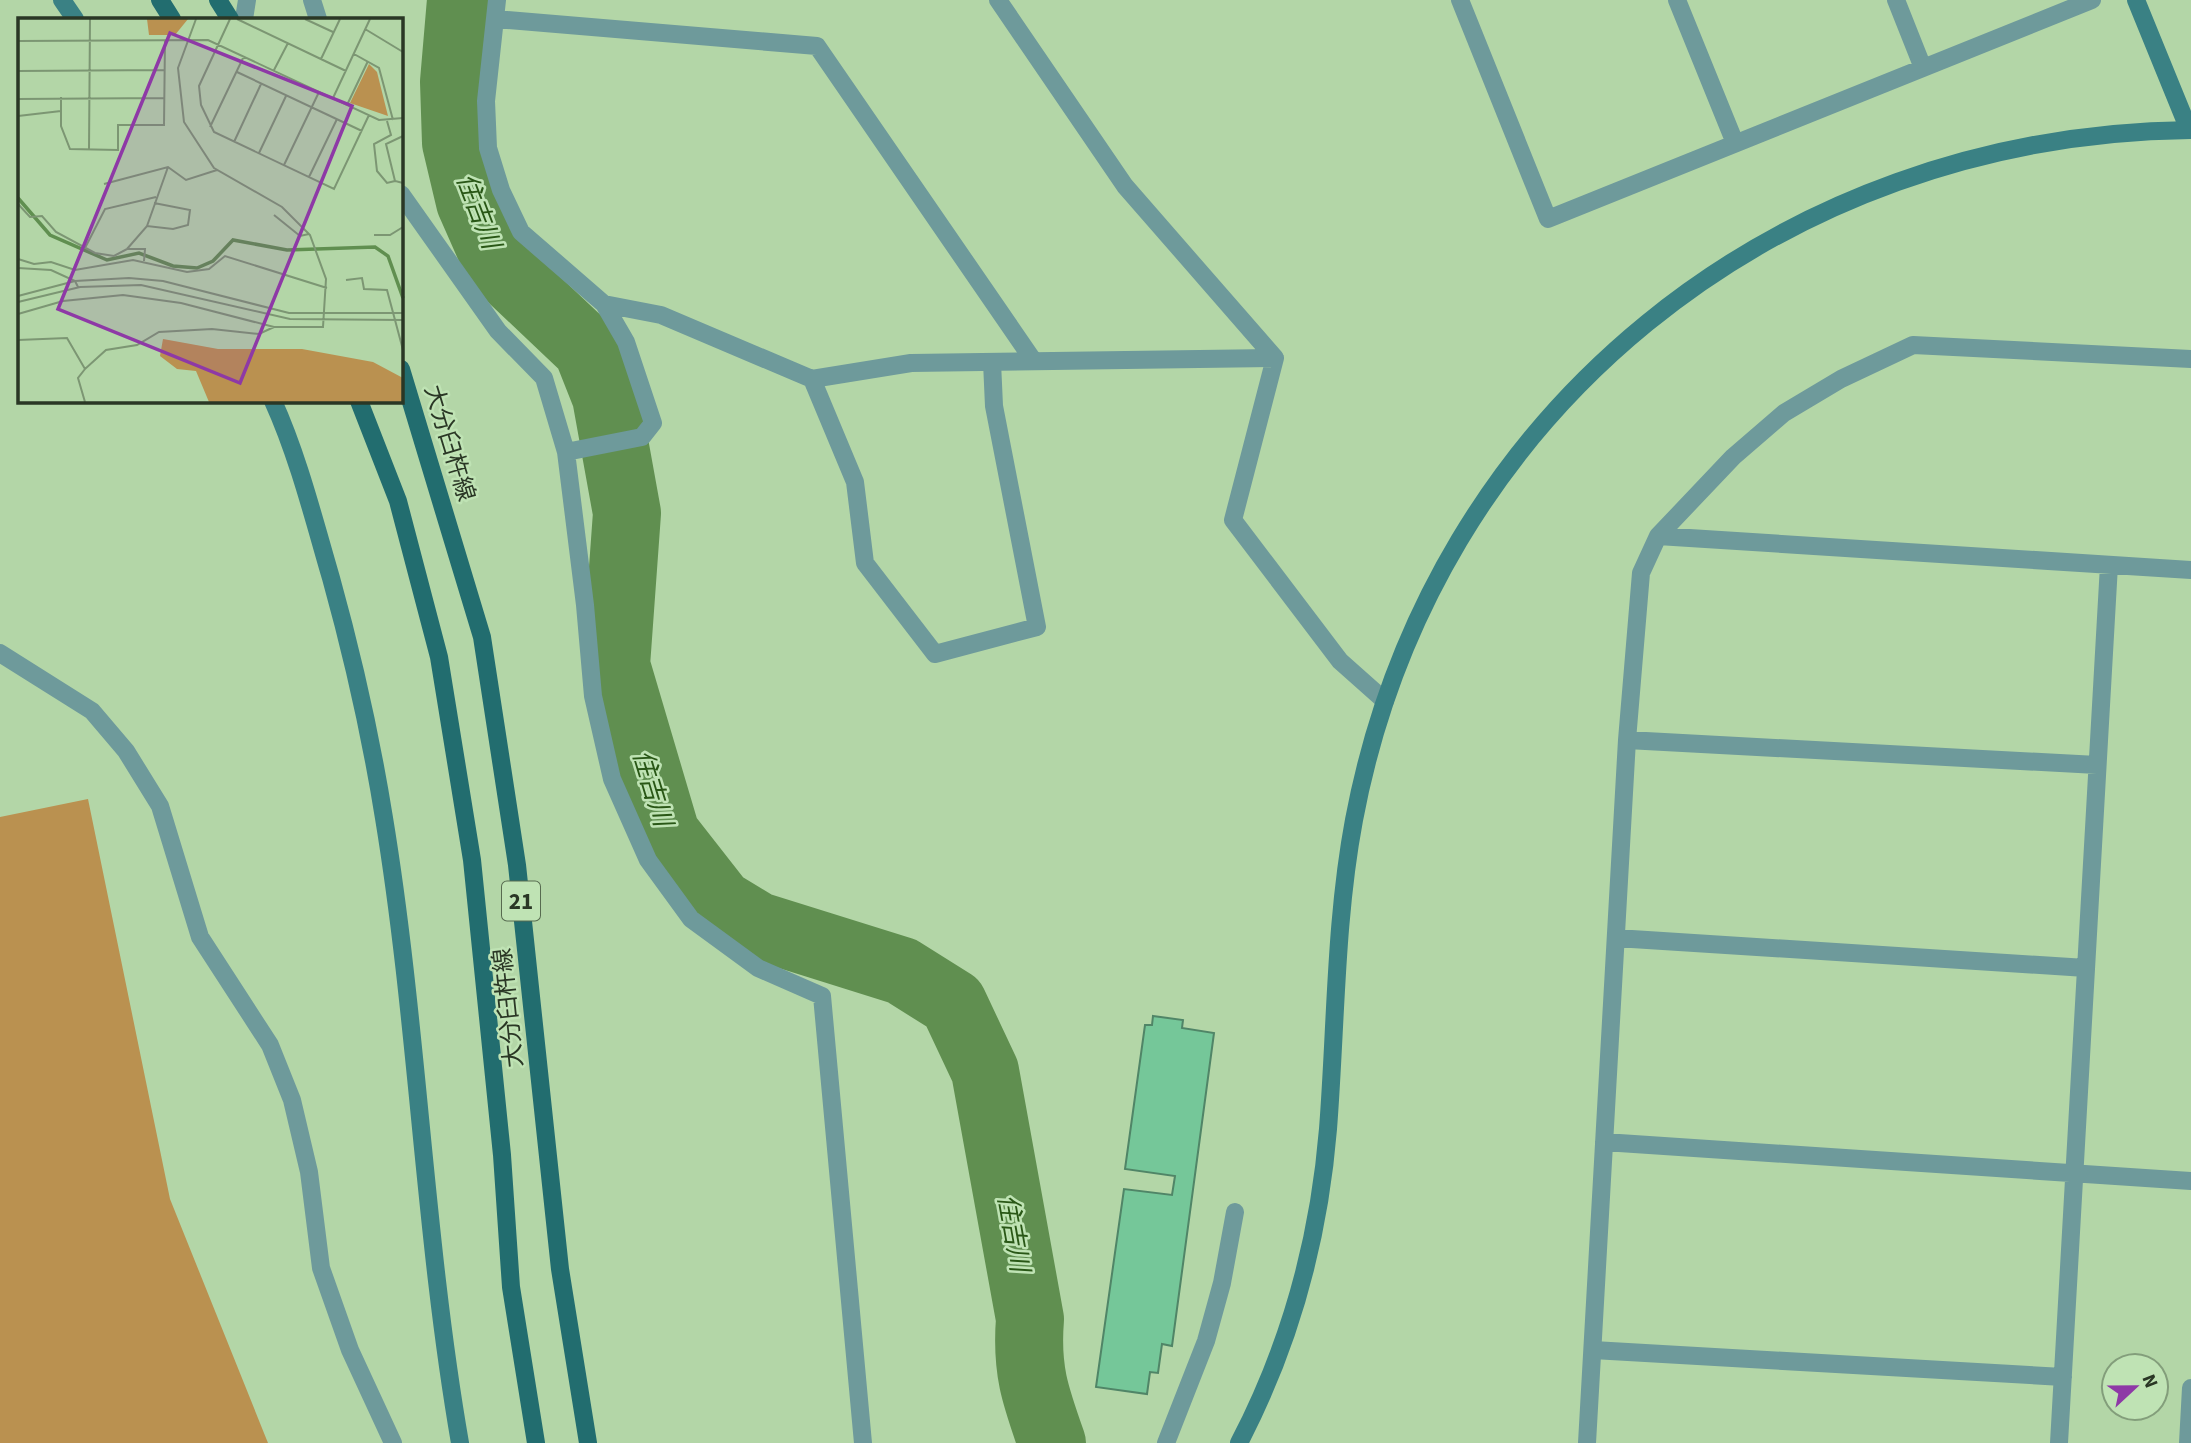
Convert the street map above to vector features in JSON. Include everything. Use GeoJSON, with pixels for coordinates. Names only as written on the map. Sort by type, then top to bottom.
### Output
{"type":"FeatureCollection","features":[{"type":"Feature","properties":{"kind":"main road"},"geometry":{"type":"LineString","coordinates":[[160,0],[171,18]]}},
{"type":"Feature","properties":{"kind":"main road"},"geometry":{"type":"LineString","coordinates":[[218,0],[229,18]]}},
{"type":"Feature","properties":{"kind":"main road","name":"大分臼杵線"},"geometry":{"type":"LineString","coordinates":[[402,372],[482,636],[517,865],[560,1269],[588,1443]]}},
{"type":"Feature","properties":{"kind":"main road","name":"大分臼杵線"},"geometry":{"type":"LineString","coordinates":[[359,402],[398,501],[439,657],[472,860],[501,1142],[511,1287],[536,1443]]}},
{"type":"Feature","properties":{"kind":"street"},"geometry":{"type":"LineString","coordinates":[[62,0],[74,18]]}},
{"type":"Feature","properties":{"kind":"street"},"geometry":{"type":"LineString","coordinates":[[244,18],[247,0]]}},
{"type":"Feature","properties":{"kind":"street"},"geometry":{"type":"LineString","coordinates":[[312,0],[318,18]]}},
{"type":"Feature","properties":{"kind":"street"},"geometry":{"type":"LineString","coordinates":[[497,0],[486,113],[488,148],[501,190],[521,232],[604,304],[626,342],[653,423],[642,438],[566,452]]}},
{"type":"Feature","properties":{"kind":"street"},"geometry":{"type":"LineString","coordinates":[[998,0],[1125,186],[1275,359]]}},
{"type":"Feature","properties":{"kind":"street"},"geometry":{"type":"LineString","coordinates":[[1460,0],[1548,219],[2092,0]]}},
{"type":"Feature","properties":{"kind":"street"},"geometry":{"type":"LineString","coordinates":[[1677,0],[1735,144]]}},
{"type":"Feature","properties":{"kind":"street"},"geometry":{"type":"LineString","coordinates":[[1896,0],[1923,68]]}},
{"type":"Feature","properties":{"kind":"street"},"geometry":{"type":"LineString","coordinates":[[1239,1443],[1283,1348],[1311,1243],[1327,1134],[1346,877],[1362,785],[1384,701],[1409,637],[1434,587],[1515,462],[1581,384],[1621,345],[1690,288],[1777,233],[1825,209],[1924,171],[1980,155],[2078,136],[2190,131],[2136,0]]}},
{"type":"Feature","properties":{"kind":"street"},"geometry":{"type":"LineString","coordinates":[[495,19],[817,46],[1033,360]]}},
{"type":"Feature","properties":{"kind":"street"},"geometry":{"type":"LineString","coordinates":[[402,196],[410,211],[498,331],[544,378],[566,452],[593,696],[612,779],[648,860],[691,919],[758,968],[822,996],[863,1443]]}},
{"type":"Feature","properties":{"kind":"street"},"geometry":{"type":"LineString","coordinates":[[604,304],[661,315],[811,379],[911,363],[1275,359]]}},
{"type":"Feature","properties":{"kind":"street"},"geometry":{"type":"LineString","coordinates":[[1587,1443],[1627,740],[1641,573],[1658,536],[1733,457],[1784,413],[1853,373],[1913,345],[2191,359]]}},
{"type":"Feature","properties":{"kind":"street"},"geometry":{"type":"LineString","coordinates":[[1275,359],[1233,520],[1340,661],[1384,701]]}},
{"type":"Feature","properties":{"kind":"street"},"geometry":{"type":"LineString","coordinates":[[811,379],[855,482],[865,563],[935,654],[1037,627],[994,406],[992,362]]}},
{"type":"Feature","properties":{"kind":"street"},"geometry":{"type":"LineString","coordinates":[[273,402],[318,533],[355,666],[384,817],[401,940],[445,1358],[460,1443]]}},
{"type":"Feature","properties":{"kind":"street"},"geometry":{"type":"LineString","coordinates":[[1658,536],[2191,570]]}},
{"type":"Feature","properties":{"kind":"street"},"geometry":{"type":"LineString","coordinates":[[2059,1443],[2109,565]]}},
{"type":"Feature","properties":{"kind":"street"},"geometry":{"type":"LineString","coordinates":[[0,653],[93,711],[126,751],[160,806],[200,937],[270,1045],[292,1100],[309,1171],[321,1268],[351,1350],[393,1443]]}},
{"type":"Feature","properties":{"kind":"street"},"geometry":{"type":"LineString","coordinates":[[1627,740],[2097,765]]}},
{"type":"Feature","properties":{"kind":"street"},"geometry":{"type":"LineString","coordinates":[[1616,937],[2086,968]]}},
{"type":"Feature","properties":{"kind":"street"},"geometry":{"type":"LineString","coordinates":[[1604,1142],[2191,1181]]}},
{"type":"Feature","properties":{"kind":"street"},"geometry":{"type":"LineString","coordinates":[[1166,1443],[1206,1341],[1222,1283],[1235,1212]]}},
{"type":"Feature","properties":{"kind":"street"},"geometry":{"type":"LineString","coordinates":[[1593,1350],[2063,1377]]}},
{"type":"Feature","properties":{"kind":"street"},"geometry":{"type":"LineString","coordinates":[[2188,1443],[2191,1388]]}},
{"type":"Feature","properties":{"kind":"shaded area"},"geometry":{"type":"Polygon","coordinates":[[[88,799],[170,1199],[268,1443],[0,1443],[0,817],[88,799]]]}},
{"type":"Feature","properties":{"kind":"building"},"geometry":{"type":"Polygon","coordinates":[[[1153,1016],[1183,1020],[1182,1028],[1214,1033],[1172,1346],[1162,1344],[1158,1373],[1150,1372],[1147,1394],[1096,1387],[1124,1189],[1172,1195],[1175,1176],[1125,1169],[1145,1025],[1152,1025],[1153,1016]]]}},
{"type":"Feature","properties":{"kind":"waterway","name":"住吉川"},"geometry":{"type":"LineString","coordinates":[[461,0],[454,82],[456,143],[470,202],[492,252],[513,279],[587,349],[606,397],[627,513],[616,665],[666,834],[720,903],[758,926],[902,971],[953,1003],[985,1071],[1030,1319],[1029,1353],[1033,1382],[1052,1443]]}}]}
